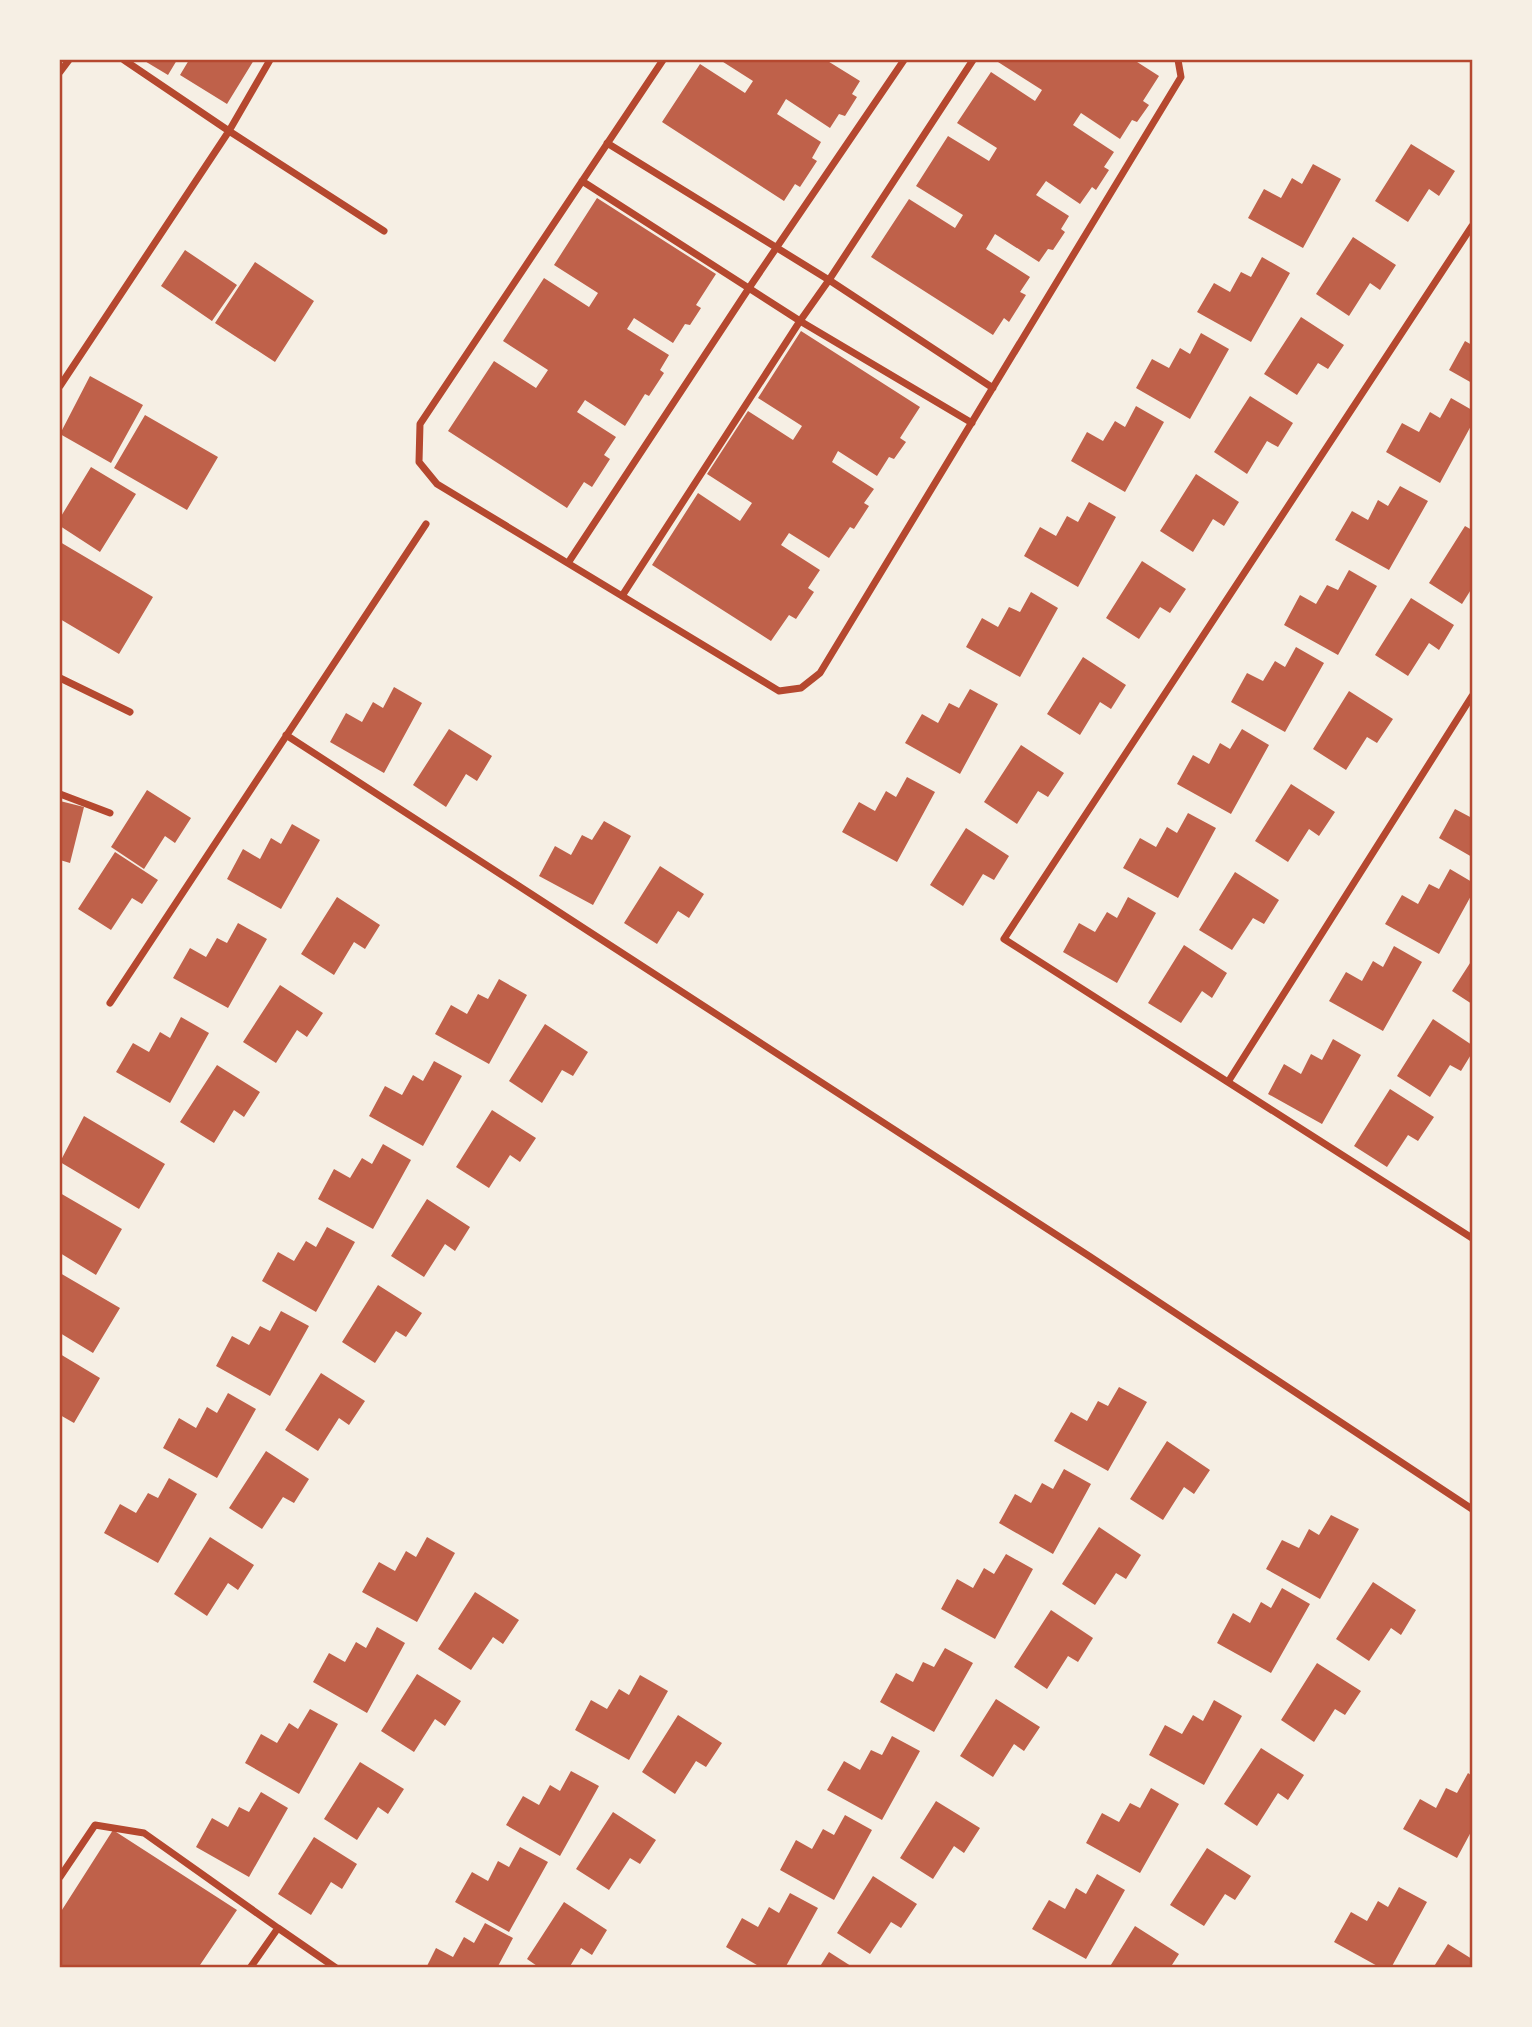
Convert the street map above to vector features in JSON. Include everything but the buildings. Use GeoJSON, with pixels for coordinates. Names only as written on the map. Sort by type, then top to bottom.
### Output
{"type":"FeatureCollection","features":[{"type":"Feature","properties":{"kind":"street"},"geometry":{"type":"LineString","coordinates":[[60,72],[69,60]]}},
{"type":"Feature","properties":{"kind":"street"},"geometry":{"type":"LineString","coordinates":[[124,60],[384,231]]}},
{"type":"Feature","properties":{"kind":"street"},"geometry":{"type":"LineString","coordinates":[[60,386],[229,131],[270,60]]}},
{"type":"Feature","properties":{"kind":"street"},"geometry":{"type":"LineString","coordinates":[[663,60],[420,424],[419,462],[437,484],[779,691],[801,688],[820,673],[1181,77],[1178,60]]}},
{"type":"Feature","properties":{"kind":"street"},"geometry":{"type":"LineString","coordinates":[[568,564],[776,247],[904,60]]}},
{"type":"Feature","properties":{"kind":"street"},"geometry":{"type":"LineString","coordinates":[[622,596],[973,60]]}},
{"type":"Feature","properties":{"kind":"street"},"geometry":{"type":"LineString","coordinates":[[607,143],[829,280],[993,388]]}},
{"type":"Feature","properties":{"kind":"street"},"geometry":{"type":"LineString","coordinates":[[582,181],[800,321],[972,423]]}},
{"type":"Feature","properties":{"kind":"street"},"geometry":{"type":"LineString","coordinates":[[1472,226],[1004,939],[1472,1238]]}},
{"type":"Feature","properties":{"kind":"street"},"geometry":{"type":"LineString","coordinates":[[110,1003],[426,524]]}},
{"type":"Feature","properties":{"kind":"street"},"geometry":{"type":"LineString","coordinates":[[60,678],[130,712]]}},
{"type":"Feature","properties":{"kind":"street"},"geometry":{"type":"LineString","coordinates":[[1228,1082],[1472,696]]}},
{"type":"Feature","properties":{"kind":"street"},"geometry":{"type":"LineString","coordinates":[[286,734],[1066,1241],[1472,1509]]}},
{"type":"Feature","properties":{"kind":"street"},"geometry":{"type":"LineString","coordinates":[[60,794],[110,813]]}},
{"type":"Feature","properties":{"kind":"street"},"geometry":{"type":"LineString","coordinates":[[60,1877],[95,1825],[144,1833],[336,1968]]}},
{"type":"Feature","properties":{"kind":"street"},"geometry":{"type":"LineString","coordinates":[[250,1968],[278,1928]]}}]}
